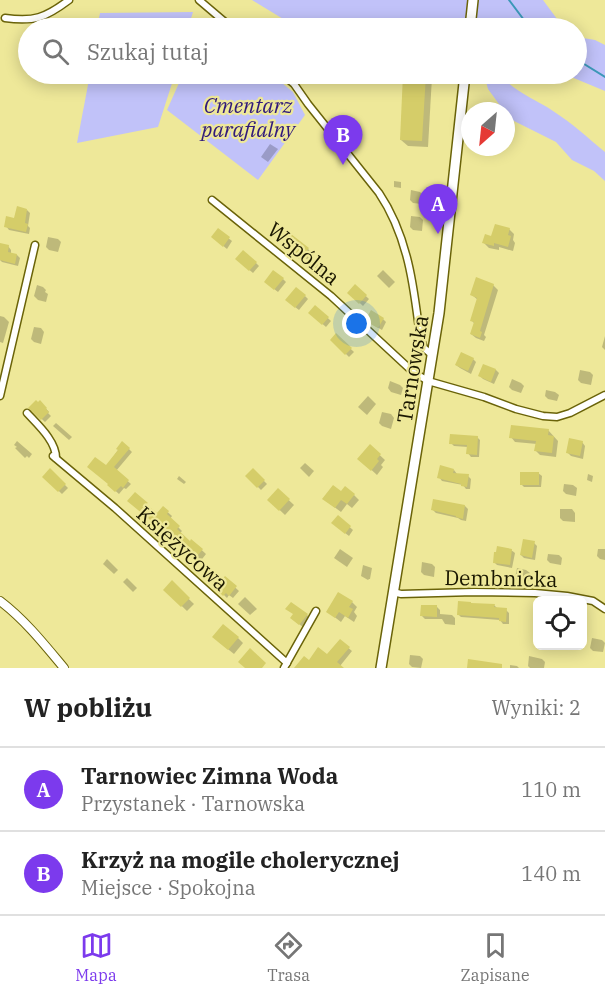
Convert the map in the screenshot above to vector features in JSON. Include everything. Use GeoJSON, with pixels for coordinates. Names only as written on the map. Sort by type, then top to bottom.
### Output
{"type":"FeatureCollection","features":[{"type":"Feature","properties":{"kind":"main road"},"geometry":{"type":"LineString","coordinates":[[471,18],[472,0]]}},
{"type":"Feature","properties":{"kind":"main road","name":"Tarnowska"},"geometry":{"type":"LineString","coordinates":[[382,668],[432,354],[447,244],[464,84]]}},
{"type":"Feature","properties":{"kind":"street"},"geometry":{"type":"LineString","coordinates":[[37,18],[55,10],[69,0]]}},
{"type":"Feature","properties":{"kind":"street"},"geometry":{"type":"LineString","coordinates":[[199,0],[221,18]]}},
{"type":"Feature","properties":{"kind":"street"},"geometry":{"type":"LineString","coordinates":[[5,18],[18,19]]}},
{"type":"Feature","properties":{"kind":"street"},"geometry":{"type":"LineString","coordinates":[[294,84],[380,193],[388,207],[410,265],[420,337],[424,348],[432,354]]}},
{"type":"Feature","properties":{"kind":"street","name":"Wspólna"},"geometry":{"type":"LineString","coordinates":[[212,200],[331,296],[413,372],[428,381],[543,416],[557,417],[570,413],[605,395]]}},
{"type":"Feature","properties":{"kind":"street"},"geometry":{"type":"LineString","coordinates":[[0,396],[35,245]]}},
{"type":"Feature","properties":{"kind":"street","name":"Księżycowa"},"geometry":{"type":"LineString","coordinates":[[27,413],[43,430],[56,452],[55,457],[115,508],[285,666]]}},
{"type":"Feature","properties":{"kind":"street","name":"Dembnicka"},"geometry":{"type":"LineString","coordinates":[[393,592],[401,594],[535,593],[592,601],[605,609]]}},
{"type":"Feature","properties":{"kind":"street"},"geometry":{"type":"LineString","coordinates":[[0,601],[23,620],[64,668]]}},
{"type":"Feature","properties":{"kind":"street"},"geometry":{"type":"LineString","coordinates":[[285,666],[316,611]]}},
{"type":"Feature","properties":{"kind":"green space"},"geometry":{"type":"Polygon","coordinates":[[[252,0],[543,0],[556,18],[282,18],[252,0]]]}},
{"type":"Feature","properties":{"kind":"green space"},"geometry":{"type":"Polygon","coordinates":[[[193,12],[191,18],[99,18],[100,13],[193,12]]]}},
{"type":"Feature","properties":{"kind":"green space"},"geometry":{"type":"Polygon","coordinates":[[[587,39],[605,45],[605,91],[587,84],[587,39]]]}},
{"type":"Feature","properties":{"kind":"green space"},"geometry":{"type":"Polygon","coordinates":[[[88,84],[172,84],[158,127],[77,143],[88,84]]]}},
{"type":"Feature","properties":{"kind":"green space","name":"Cmentarz parafialny"},"geometry":{"type":"Polygon","coordinates":[[[179,84],[283,84],[293,92],[305,115],[258,180],[167,110],[179,84]]]}},
{"type":"Feature","properties":{"kind":"green space"},"geometry":{"type":"Polygon","coordinates":[[[487,84],[510,84],[560,116],[605,152],[605,181],[594,171],[572,160],[556,142],[515,122],[515,102],[497,102],[487,84]]]}},
{"type":"Feature","properties":{"kind":"building"},"geometry":{"type":"Polygon","coordinates":[[[403,84],[425,84],[422,141],[400,140],[403,84]]]}},
{"type":"Feature","properties":{"kind":"building"},"geometry":{"type":"Polygon","coordinates":[[[17,206],[27,209],[26,232],[4,227],[6,216],[14,218],[17,206]]]}},
{"type":"Feature","properties":{"kind":"building"},"geometry":{"type":"Polygon","coordinates":[[[495,224],[510,228],[508,235],[511,236],[508,247],[494,243],[494,246],[482,243],[485,234],[491,236],[495,224]]]}},
{"type":"Feature","properties":{"kind":"building"},"geometry":{"type":"Polygon","coordinates":[[[218,228],[230,237],[223,247],[211,237],[218,228]]]}},
{"type":"Feature","properties":{"kind":"building"},"geometry":{"type":"Polygon","coordinates":[[[291,234],[309,248],[302,256],[297,252],[295,256],[287,250],[290,246],[285,242],[291,234]]]}},
{"type":"Feature","properties":{"kind":"building"},"geometry":{"type":"Polygon","coordinates":[[[0,243],[9,245],[8,252],[17,254],[15,264],[0,260],[0,243]]]}},
{"type":"Feature","properties":{"kind":"building"},"geometry":{"type":"Polygon","coordinates":[[[243,250],[257,262],[249,271],[235,259],[243,250]]]}},
{"type":"Feature","properties":{"kind":"building"},"geometry":{"type":"Polygon","coordinates":[[[273,270],[284,278],[274,290],[264,282],[273,270]]]}},
{"type":"Feature","properties":{"kind":"building"},"geometry":{"type":"Polygon","coordinates":[[[476,277],[494,284],[480,338],[470,334],[474,322],[470,321],[477,298],[470,295],[476,277]]]}},
{"type":"Feature","properties":{"kind":"building"},"geometry":{"type":"Polygon","coordinates":[[[355,284],[367,295],[359,304],[347,293],[355,284]]]}},
{"type":"Feature","properties":{"kind":"building"},"geometry":{"type":"Polygon","coordinates":[[[296,287],[306,295],[295,308],[285,300],[296,287]]]}},
{"type":"Feature","properties":{"kind":"building"},"geometry":{"type":"Polygon","coordinates":[[[315,305],[329,317],[322,325],[308,313],[315,305]]]}},
{"type":"Feature","properties":{"kind":"building"},"geometry":{"type":"Polygon","coordinates":[[[371,310],[384,318],[378,328],[365,321],[371,310]]]}},
{"type":"Feature","properties":{"kind":"building"},"geometry":{"type":"Polygon","coordinates":[[[336,333],[352,348],[345,355],[330,340],[336,333]]]}},
{"type":"Feature","properties":{"kind":"building"},"geometry":{"type":"Polygon","coordinates":[[[461,352],[474,358],[468,371],[455,365],[461,352]]]}},
{"type":"Feature","properties":{"kind":"building"},"geometry":{"type":"Polygon","coordinates":[[[483,364],[496,369],[491,382],[478,376],[483,364]]]}},
{"type":"Feature","properties":{"kind":"building"},"geometry":{"type":"Polygon","coordinates":[[[36,400],[38,402],[40,400],[49,412],[41,420],[28,408],[36,400]]]}},
{"type":"Feature","properties":{"kind":"building"},"geometry":{"type":"Polygon","coordinates":[[[511,425],[549,429],[548,435],[554,436],[552,453],[534,451],[536,441],[509,438],[511,425]]]}},
{"type":"Feature","properties":{"kind":"building"},"geometry":{"type":"Polygon","coordinates":[[[450,434],[478,436],[477,455],[466,454],[467,445],[449,444],[450,434]]]}},
{"type":"Feature","properties":{"kind":"building"},"geometry":{"type":"Polygon","coordinates":[[[569,438],[583,441],[580,456],[566,453],[569,438]]]}},
{"type":"Feature","properties":{"kind":"building"},"geometry":{"type":"Polygon","coordinates":[[[122,441],[130,448],[114,467],[129,480],[123,488],[121,486],[115,492],[87,467],[95,457],[106,465],[122,441]]]}},
{"type":"Feature","properties":{"kind":"building"},"geometry":{"type":"Polygon","coordinates":[[[370,444],[381,454],[377,459],[379,461],[371,471],[357,459],[370,444]]]}},
{"type":"Feature","properties":{"kind":"building"},"geometry":{"type":"Polygon","coordinates":[[[440,465],[454,469],[453,473],[469,474],[467,487],[437,478],[440,465]]]}},
{"type":"Feature","properties":{"kind":"building"},"geometry":{"type":"Polygon","coordinates":[[[50,468],[66,484],[58,492],[42,477],[50,468]]]}},
{"type":"Feature","properties":{"kind":"building"},"geometry":{"type":"Polygon","coordinates":[[[253,468],[265,480],[257,488],[245,476],[253,468]]]}},
{"type":"Feature","properties":{"kind":"building"},"geometry":{"type":"Polygon","coordinates":[[[520,472],[539,472],[539,485],[520,485],[520,472]]]}},
{"type":"Feature","properties":{"kind":"building"},"geometry":{"type":"Polygon","coordinates":[[[333,485],[341,491],[345,486],[355,494],[347,504],[341,500],[335,508],[322,499],[333,485]]]}},
{"type":"Feature","properties":{"kind":"building"},"geometry":{"type":"Polygon","coordinates":[[[278,488],[290,499],[279,511],[267,500],[278,488]]]}},
{"type":"Feature","properties":{"kind":"building"},"geometry":{"type":"Polygon","coordinates":[[[135,492],[157,513],[163,506],[169,511],[167,514],[180,526],[177,529],[203,549],[194,560],[127,501],[135,492]]]}},
{"type":"Feature","properties":{"kind":"building"},"geometry":{"type":"Polygon","coordinates":[[[433,499],[465,505],[463,519],[431,510],[433,499]]]}},
{"type":"Feature","properties":{"kind":"building"},"geometry":{"type":"Polygon","coordinates":[[[338,515],[351,526],[345,534],[331,523],[338,515]]]}},
{"type":"Feature","properties":{"kind":"building"},"geometry":{"type":"Polygon","coordinates":[[[523,539],[535,541],[532,558],[520,555],[523,539]]]}},
{"type":"Feature","properties":{"kind":"building"},"geometry":{"type":"Polygon","coordinates":[[[497,546],[512,549],[510,565],[493,563],[497,546]]]}},
{"type":"Feature","properties":{"kind":"building"},"geometry":{"type":"Polygon","coordinates":[[[225,576],[237,586],[229,596],[226,593],[223,596],[215,588],[225,576]]]}},
{"type":"Feature","properties":{"kind":"building"},"geometry":{"type":"Polygon","coordinates":[[[172,580],[190,598],[181,607],[163,590],[172,580]]]}},
{"type":"Feature","properties":{"kind":"building"},"geometry":{"type":"Polygon","coordinates":[[[338,592],[353,601],[349,607],[353,609],[348,618],[339,612],[335,618],[326,612],[338,592]]]}},
{"type":"Feature","properties":{"kind":"building"},"geometry":{"type":"Polygon","coordinates":[[[458,601],[495,604],[494,607],[507,608],[506,622],[499,621],[499,618],[457,615],[458,601]]]}},
{"type":"Feature","properties":{"kind":"building"},"geometry":{"type":"Polygon","coordinates":[[[291,602],[308,614],[299,625],[290,618],[293,614],[285,609],[291,602]]]}},
{"type":"Feature","properties":{"kind":"building"},"geometry":{"type":"Polygon","coordinates":[[[421,605],[437,605],[437,617],[420,616],[421,605]]]}},
{"type":"Feature","properties":{"kind":"building"},"geometry":{"type":"Polygon","coordinates":[[[223,624],[239,637],[228,650],[212,637],[223,624]]]}},
{"type":"Feature","properties":{"kind":"building"},"geometry":{"type":"Polygon","coordinates":[[[340,639],[350,647],[337,662],[344,668],[294,668],[304,656],[309,660],[318,647],[327,654],[340,639]]]}},
{"type":"Feature","properties":{"kind":"building"},"geometry":{"type":"Polygon","coordinates":[[[250,648],[266,663],[262,668],[245,668],[238,662],[250,648]]]}},
{"type":"Feature","properties":{"kind":"building"},"geometry":{"type":"Polygon","coordinates":[[[468,659],[502,664],[502,668],[467,668],[468,659]]]}},
{"type":"Feature","properties":{"kind":"waterway"},"geometry":{"type":"LineString","coordinates":[[509,0],[522,18]]}},
{"type":"Feature","properties":{"kind":"waterway"},"geometry":{"type":"LineString","coordinates":[[587,66],[605,77]]}},
{"type":"Feature","properties":{"kind":"place","name":"Krzyż na mogile cholerycznej"},"geometry":{"type":"Point","coordinates":[343,165]}},
{"type":"Feature","properties":{"kind":"place","name":"Tarnowiec Zimna Woda"},"geometry":{"type":"Point","coordinates":[438,234]}}]}
